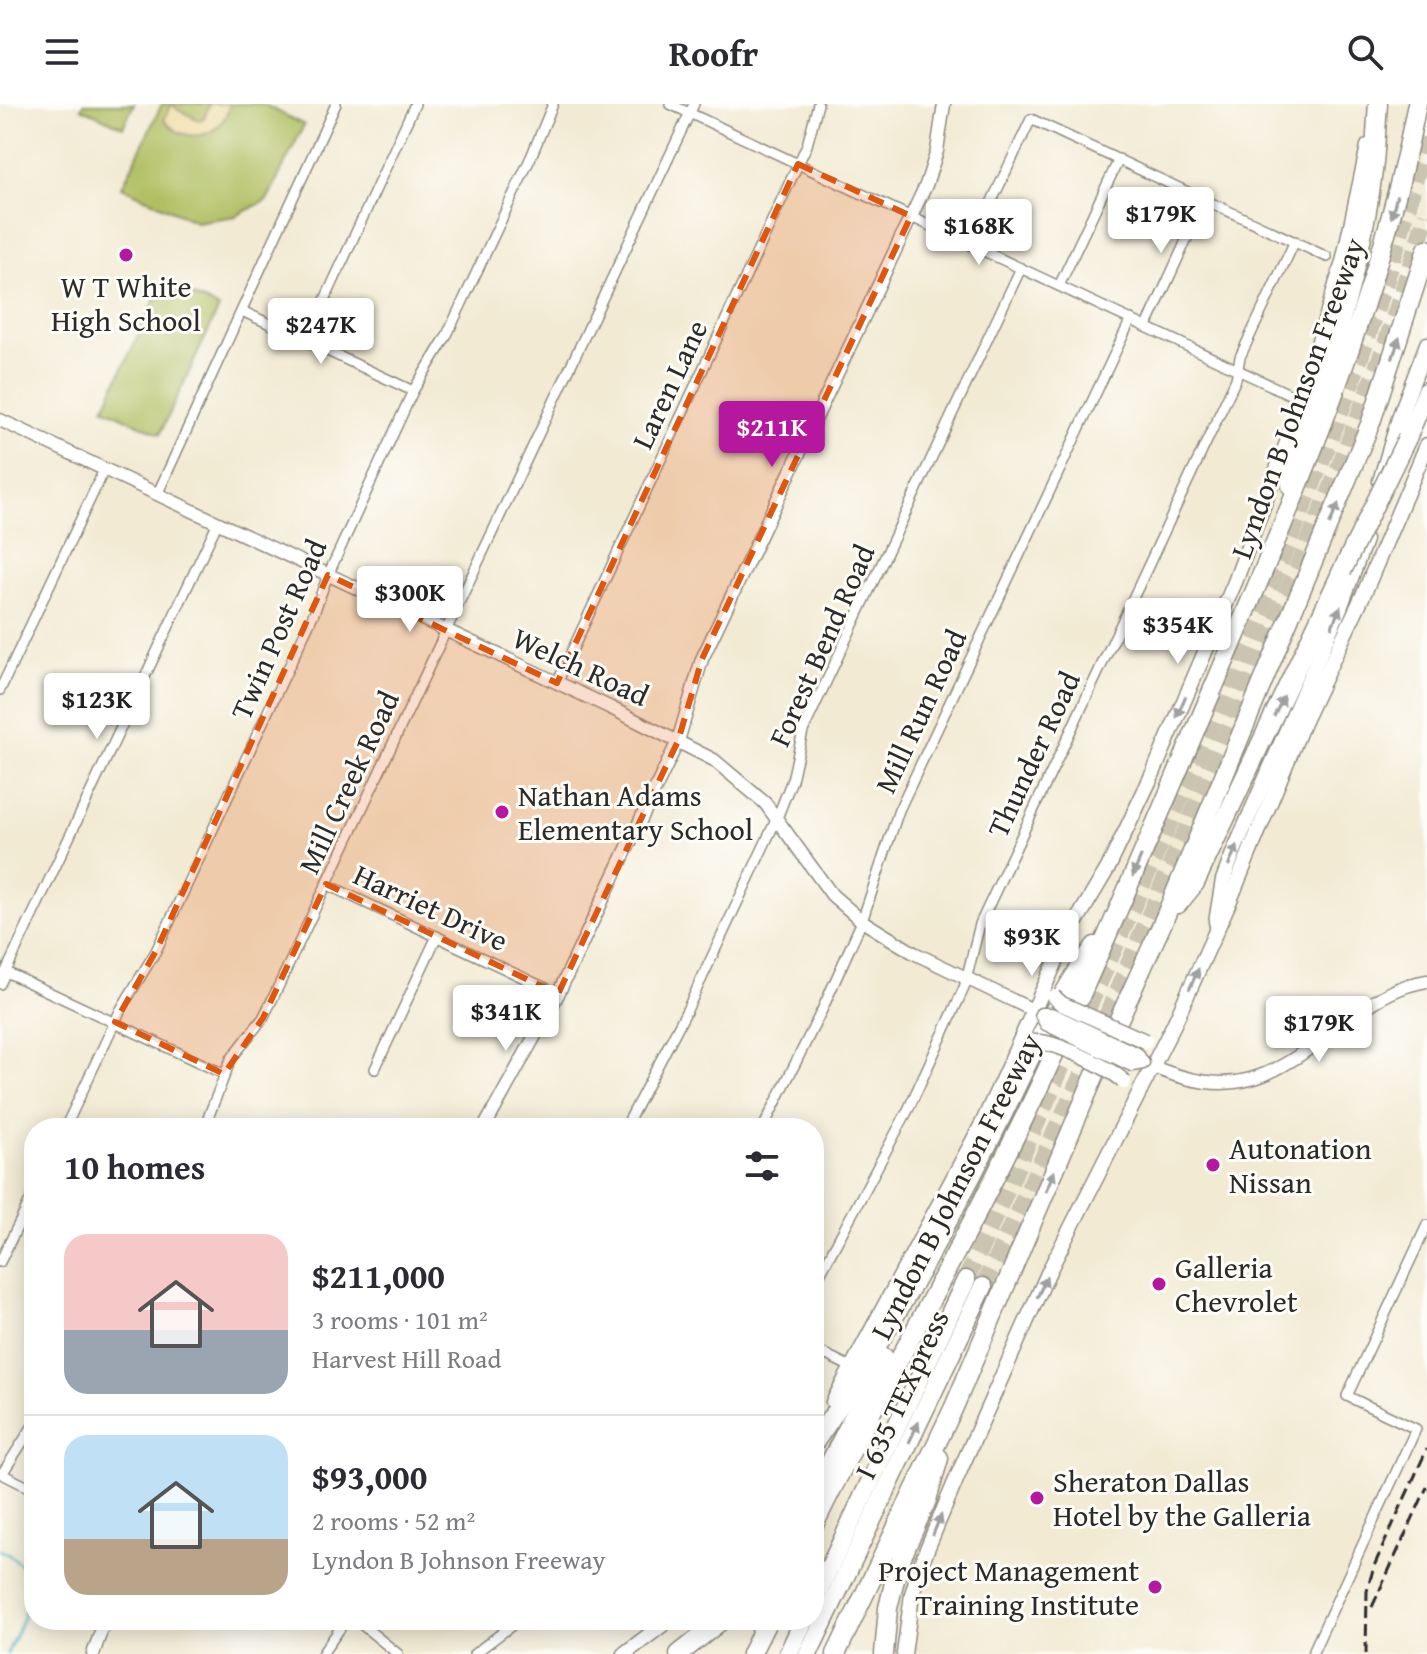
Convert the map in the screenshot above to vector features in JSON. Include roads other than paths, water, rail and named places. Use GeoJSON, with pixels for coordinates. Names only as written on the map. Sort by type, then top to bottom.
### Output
{"type":"FeatureCollection","features":[{"type":"Feature","properties":{"kind":"highway"},"geometry":{"type":"LineString","coordinates":[[1291,506],[1291,472],[1335,339],[1362,232],[1373,172],[1378,104]]}},
{"type":"Feature","properties":{"kind":"highway","name":"Lyndon B Johnson Freeway"},"geometry":{"type":"LineString","coordinates":[[824,1505],[863,1425],[962,1244],[1039,1087],[1291,506],[1321,433],[1389,230],[1417,104]]}},
{"type":"Feature","properties":{"kind":"highway"},"geometry":{"type":"LineString","coordinates":[[836,1654],[954,1407],[1163,922],[1354,463],[1396,348],[1427,249]]}},
{"type":"Feature","properties":{"kind":"highway"},"geometry":{"type":"LineString","coordinates":[[1163,922],[1195,883],[1427,391]]}},
{"type":"Feature","properties":{"kind":"highway"},"geometry":{"type":"LineString","coordinates":[[824,1429],[846,1397],[944,1229],[1031,1054],[1078,969],[1113,921]]}},
{"type":"Feature","properties":{"kind":"highway"},"geometry":{"type":"LineString","coordinates":[[824,1474],[874,1375],[932,1273],[962,1244]]}},
{"type":"Feature","properties":{"kind":"highway","name":"I 635 TEXpress"},"geometry":{"type":"LineString","coordinates":[[824,1580],[974,1284],[824,1618]]}},
{"type":"Feature","properties":{"kind":"highway"},"geometry":{"type":"LineString","coordinates":[[884,1654],[888,1608],[894,1583],[927,1500],[954,1407]]}},
{"type":"Feature","properties":{"kind":"highway"},"geometry":{"type":"LineString","coordinates":[[850,1654],[865,1617],[872,1578]]}},
{"type":"Feature","properties":{"kind":"highway"},"geometry":{"type":"LineString","coordinates":[[679,1654],[709,1630]]}},
{"type":"Feature","properties":{"kind":"highway"},"geometry":{"type":"LineString","coordinates":[[738,1654],[750,1630]]}},
{"type":"Feature","properties":{"kind":"highway"},"geometry":{"type":"LineString","coordinates":[[751,1654],[763,1630]]}},
{"type":"Feature","properties":{"kind":"highway"},"geometry":{"type":"LineString","coordinates":[[788,1654],[799,1630]]}},
{"type":"Feature","properties":{"kind":"highway","name":"I 635 TEXpress"},"geometry":{"type":"LineString","coordinates":[[808,1654],[819,1630]]}},
{"type":"Feature","properties":{"kind":"main road","name":"Lyndon B Johnson Freeway"},"geometry":{"type":"LineString","coordinates":[[824,1422],[983,1122],[1037,1013],[1056,959],[1114,857],[1235,582],[1302,400],[1343,262],[1378,104]]}},
{"type":"Feature","properties":{"kind":"main road"},"geometry":{"type":"LineString","coordinates":[[1215,931],[1223,880],[1353,577],[1386,457],[1427,344]]}},
{"type":"Feature","properties":{"kind":"main road"},"geometry":{"type":"LineString","coordinates":[[904,1654],[912,1594],[922,1561],[1049,1271],[1123,1127],[1148,1065],[1174,1024],[1427,445]]}},
{"type":"Feature","properties":{"kind":"main road"},"geometry":{"type":"LineString","coordinates":[[1056,959],[1051,977],[1054,997],[1062,1004],[1145,1041],[1159,1037],[1174,1024]]}},
{"type":"Feature","properties":{"kind":"main road"},"geometry":{"type":"LineString","coordinates":[[1017,1048],[1034,1042],[1050,1043],[1114,1073],[1124,1082],[1127,1100],[1123,1127]]}},
{"type":"Feature","properties":{"kind":"main road"},"geometry":{"type":"LineString","coordinates":[[624,1654],[656,1630]]}},
{"type":"Feature","properties":{"kind":"street"},"geometry":{"type":"LineString","coordinates":[[157,495],[336,104]]}},
{"type":"Feature","properties":{"kind":"street"},"geometry":{"type":"LineString","coordinates":[[306,341],[415,104]]}},
{"type":"Feature","properties":{"kind":"street","name":"Twin Post Road"},"geometry":{"type":"LineString","coordinates":[[70,1118],[115,1022],[156,951],[314,613],[328,575],[413,391],[446,337],[553,104]]}},
{"type":"Feature","properties":{"kind":"street"},"geometry":{"type":"LineString","coordinates":[[670,104],[692,109],[798,164],[1302,400]]}},
{"type":"Feature","properties":{"kind":"street","name":"Laren Lane"},"geometry":{"type":"LineString","coordinates":[[557,683],[798,164],[814,127],[818,104]]}},
{"type":"Feature","properties":{"kind":"street"},"geometry":{"type":"LineString","coordinates":[[490,1118],[558,994],[678,741],[702,659],[933,167],[944,104]]}},
{"type":"Feature","properties":{"kind":"street","name":"Mill Creek Road"},"geometry":{"type":"LineString","coordinates":[[208,1118],[239,1045],[263,1018],[692,109]]}},
{"type":"Feature","properties":{"kind":"street"},"geometry":{"type":"LineString","coordinates":[[971,245],[1031,119],[1327,257]]}},
{"type":"Feature","properties":{"kind":"street"},"geometry":{"type":"LineString","coordinates":[[1059,286],[1119,159]]}},
{"type":"Feature","properties":{"kind":"street"},"geometry":{"type":"LineString","coordinates":[[1147,326],[1205,199]]}},
{"type":"Feature","properties":{"kind":"street","name":"Thunder Road"},"geometry":{"type":"LineString","coordinates":[[824,1266],[908,1110],[966,979],[980,924],[1229,394],[1240,357],[1295,241]]}},
{"type":"Feature","properties":{"kind":"street","name":"Forest Bend Road"},"geometry":{"type":"LineString","coordinates":[[630,1118],[687,1010],[777,818],[792,780],[803,731],[1021,268]]}},
{"type":"Feature","properties":{"kind":"street"},"geometry":{"type":"LineString","coordinates":[[242,311],[413,391]]}},
{"type":"Feature","properties":{"kind":"street","name":"Mill Run Road"},"geometry":{"type":"LineString","coordinates":[[768,1118],[862,921],[899,810],[1131,319]]}},
{"type":"Feature","properties":{"kind":"street","name":"Welch Road"},"geometry":{"type":"LineString","coordinates":[[0,420],[678,741],[731,772],[765,803],[832,895],[862,921],[898,945],[1037,1013],[1051,1014],[1137,1054],[1148,1065],[1199,1082],[1224,1083],[1252,1079],[1286,1065],[1377,999],[1402,987],[1427,981]]}},
{"type":"Feature","properties":{"kind":"street"},"geometry":{"type":"LineString","coordinates":[[0,690],[104,470]]}},
{"type":"Feature","properties":{"kind":"street"},"geometry":{"type":"LineString","coordinates":[[0,984],[217,524]]}},
{"type":"Feature","properties":{"kind":"street","name":"Harriet Drive"},"geometry":{"type":"LineString","coordinates":[[326,884],[558,994]]}},
{"type":"Feature","properties":{"kind":"street"},"geometry":{"type":"LineString","coordinates":[[375,1069],[437,936]]}},
{"type":"Feature","properties":{"kind":"street"},"geometry":{"type":"LineString","coordinates":[[6,972],[224,1074]]}},
{"type":"Feature","properties":{"kind":"street"},"geometry":{"type":"LineString","coordinates":[[0,1262],[24,1213]]}},
{"type":"Feature","properties":{"kind":"street"},"geometry":{"type":"LineString","coordinates":[[1312,1654],[1416,1429],[1347,1396],[1427,1225]]}},
{"type":"Feature","properties":{"kind":"street"},"geometry":{"type":"LineString","coordinates":[[824,1354],[851,1367]]}},
{"type":"Feature","properties":{"kind":"street"},"geometry":{"type":"LineString","coordinates":[[24,1439],[1,1474],[24,1485]]}},
{"type":"Feature","properties":{"kind":"street"},"geometry":{"type":"LineString","coordinates":[[93,1654],[101,1630]]}},
{"type":"Feature","properties":{"kind":"street"},"geometry":{"type":"LineString","coordinates":[[322,1654],[339,1630]]}},
{"type":"Feature","properties":{"kind":"street"},"geometry":{"type":"LineString","coordinates":[[368,1630],[398,1654]]}},
{"type":"Feature","properties":{"kind":"street"},"geometry":{"type":"LineString","coordinates":[[474,1654],[506,1630]]}},
{"type":"Feature","properties":{"kind":"waterway"},"geometry":{"type":"LineString","coordinates":[[0,1550],[16,1560],[24,1570]]}},
{"type":"Feature","properties":{"kind":"waterway"},"geometry":{"type":"LineString","coordinates":[[7,1654],[24,1613]]}},
{"type":"Feature","properties":{"kind":"tunnel"},"geometry":{"type":"LineString","coordinates":[[966,1280],[1171,818],[1320,466],[1391,265],[1427,128]]}},
{"type":"Feature","properties":{"kind":"tunnel"},"geometry":{"type":"LineString","coordinates":[[983,1287],[1081,1077],[1332,487],[1386,344],[1427,214]]}},
{"type":"Feature","properties":{"kind":"railway"},"geometry":{"type":"LineString","coordinates":[[1366,1654],[1367,1591],[1374,1566],[1427,1449]]}},
{"type":"Feature","properties":{"kind":"railway"},"geometry":{"type":"LineString","coordinates":[[1372,1607],[1427,1487]]}},
{"type":"Feature","properties":{"kind":"place","name":"W T White High School"},"geometry":{"type":"Point","coordinates":[126,255]}},
{"type":"Feature","properties":{"kind":"place","name":"Nathan Adams Elementary School"},"geometry":{"type":"Point","coordinates":[502,812]}},
{"type":"Feature","properties":{"kind":"place","name":"Autonation Nissan"},"geometry":{"type":"Point","coordinates":[1213,1165]}},
{"type":"Feature","properties":{"kind":"place","name":"Galleria Chevrolet"},"geometry":{"type":"Point","coordinates":[1159,1284]}},
{"type":"Feature","properties":{"kind":"place","name":"Sheraton Dallas Hotel by the Galleria"},"geometry":{"type":"Point","coordinates":[1037,1498]}},
{"type":"Feature","properties":{"kind":"place","name":"Project Management Training Institute"},"geometry":{"type":"Point","coordinates":[1155,1587]}}]}
